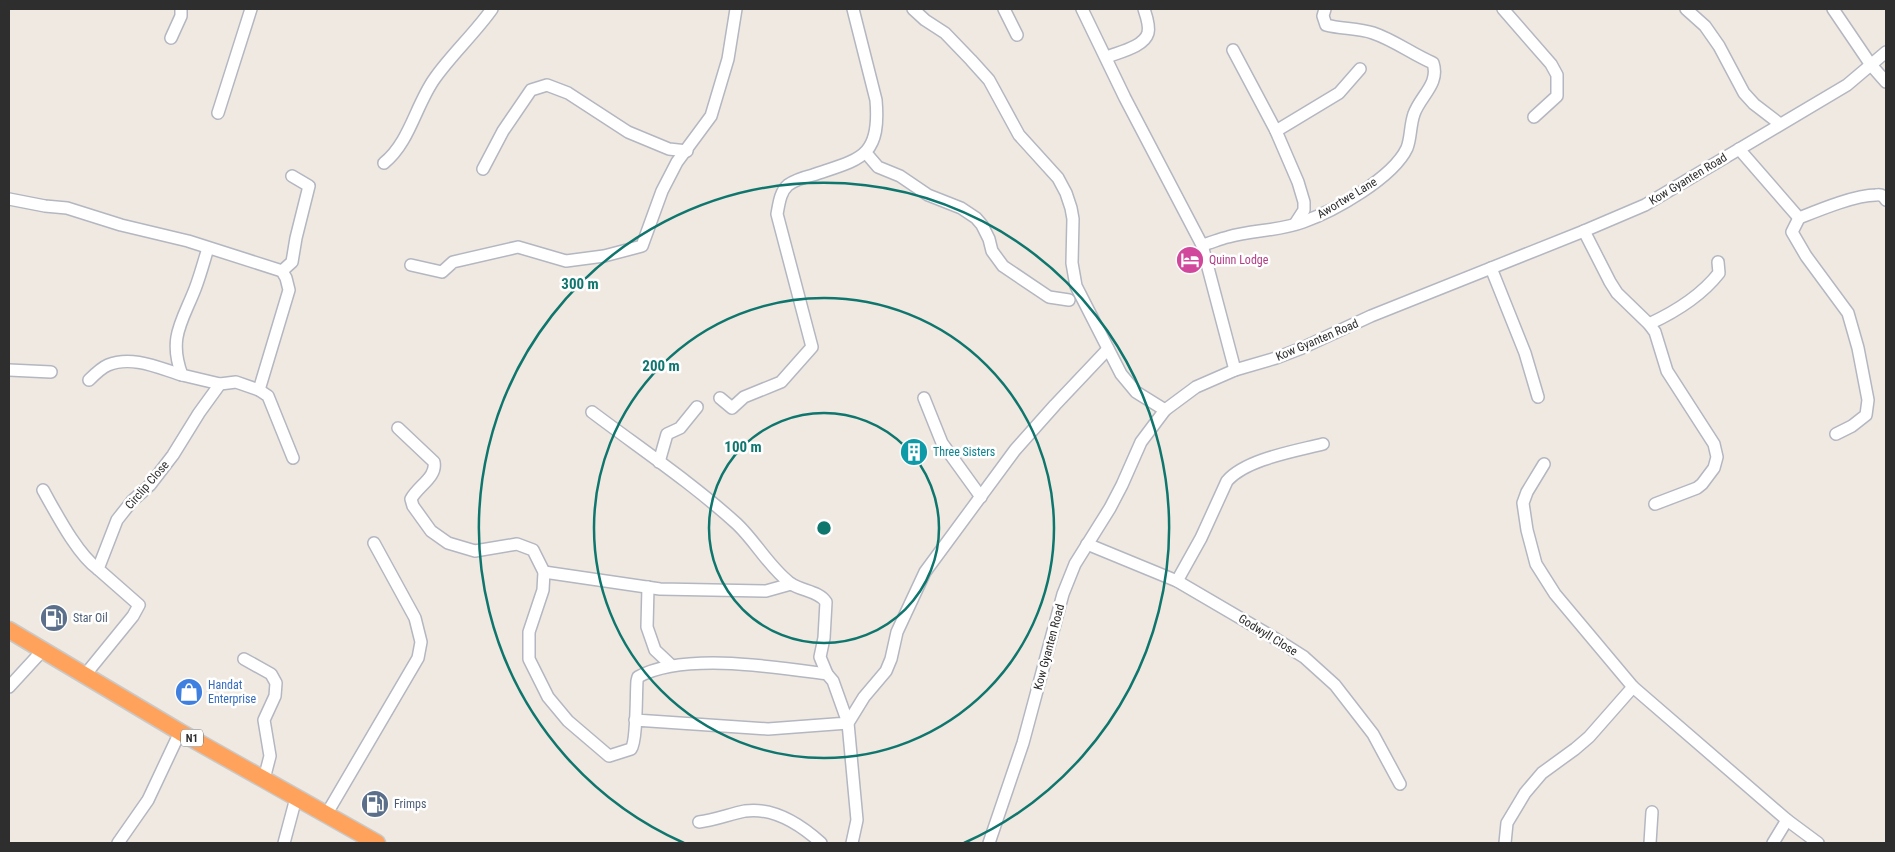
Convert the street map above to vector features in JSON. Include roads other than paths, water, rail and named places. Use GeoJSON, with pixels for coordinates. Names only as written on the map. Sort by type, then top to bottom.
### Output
{"type":"FeatureCollection","features":[{"type":"Feature","properties":{"kind":"highway","name":"N1"},"geometry":{"type":"LineString","coordinates":[[9,630],[180,732],[377,843]]}},
{"type":"Feature","properties":{"kind":"street"},"geometry":{"type":"LineString","coordinates":[[171,38],[181,16],[181,9]]}},
{"type":"Feature","properties":{"kind":"street"},"geometry":{"type":"LineString","coordinates":[[218,113],[251,9]]}},
{"type":"Feature","properties":{"kind":"street"},"geometry":{"type":"LineString","coordinates":[[384,163],[395,154],[420,102],[435,78],[492,9]]}},
{"type":"Feature","properties":{"kind":"street"},"geometry":{"type":"LineString","coordinates":[[411,266],[442,272],[454,262],[518,247],[566,261],[604,256],[642,246],[662,192],[677,162],[687,151],[711,116],[728,59],[736,9]]}},
{"type":"Feature","properties":{"kind":"street"},"geometry":{"type":"LineString","coordinates":[[720,398],[732,408],[744,397],[780,382],[812,347],[777,214],[780,196],[787,186],[801,179],[857,160],[866,153],[875,139],[878,114],[853,9]]}},
{"type":"Feature","properties":{"kind":"street"},"geometry":{"type":"LineString","coordinates":[[913,9],[945,34],[972,60],[988,80],[1019,136],[1058,178],[1066,193],[1073,219],[1072,263],[1076,286],[1121,374],[1136,392],[1165,410]]}},
{"type":"Feature","properties":{"kind":"street"},"geometry":{"type":"LineString","coordinates":[[1004,9],[1017,35]]}},
{"type":"Feature","properties":{"kind":"street"},"geometry":{"type":"LineString","coordinates":[[1082,9],[1202,246],[1235,370]]}},
{"type":"Feature","properties":{"kind":"street"},"geometry":{"type":"LineString","coordinates":[[1107,57],[1138,44],[1145,39],[1149,31],[1144,9]]}},
{"type":"Feature","properties":{"kind":"street","name":"Awortwe Lane"},"geometry":{"type":"LineString","coordinates":[[1202,246],[1228,236],[1295,224],[1322,214],[1363,191],[1399,161],[1408,146],[1414,113],[1435,78],[1433,63],[1390,40],[1370,32],[1326,25],[1323,16],[1325,9]]}},
{"type":"Feature","properties":{"kind":"street"},"geometry":{"type":"LineString","coordinates":[[1503,9],[1550,64],[1557,75],[1556,96],[1534,116]]}},
{"type":"Feature","properties":{"kind":"street"},"geometry":{"type":"LineString","coordinates":[[1686,9],[1705,26],[1719,46],[1744,93],[1754,104],[1780,124]]}},
{"type":"Feature","properties":{"kind":"street"},"geometry":{"type":"LineString","coordinates":[[1833,9],[1871,65],[1886,82]]}},
{"type":"Feature","properties":{"kind":"street"},"geometry":{"type":"LineString","coordinates":[[1233,50],[1276,131],[1298,182],[1304,202],[1304,210],[1295,224]]}},
{"type":"Feature","properties":{"kind":"street","name":"Kow Gyanten Road"},"geometry":{"type":"LineString","coordinates":[[989,843],[1023,743],[1063,594],[1075,564],[1114,501],[1142,442],[1165,410],[1196,387],[1235,370],[1302,348],[1371,316],[1584,231],[1645,204],[1848,86],[1886,52]]}},
{"type":"Feature","properties":{"kind":"street"},"geometry":{"type":"LineString","coordinates":[[1276,131],[1340,92],[1360,69]]}},
{"type":"Feature","properties":{"kind":"street"},"geometry":{"type":"LineString","coordinates":[[483,169],[503,131],[531,90],[547,85],[568,93],[628,132],[669,149],[687,151]]}},
{"type":"Feature","properties":{"kind":"street"},"geometry":{"type":"LineString","coordinates":[[1739,149],[1799,218]]}},
{"type":"Feature","properties":{"kind":"street"},"geometry":{"type":"LineString","coordinates":[[866,153],[878,167],[900,176],[928,195],[961,208],[976,218],[982,225],[989,238],[992,250],[1003,266],[1049,297],[1069,300]]}},
{"type":"Feature","properties":{"kind":"street"},"geometry":{"type":"LineString","coordinates":[[282,271],[292,262],[309,186],[292,176]]}},
{"type":"Feature","properties":{"kind":"street"},"geometry":{"type":"LineString","coordinates":[[1836,434],[1852,426],[1866,414],[1868,400],[1858,348],[1848,313],[1806,256],[1792,232],[1799,218],[1858,198],[1877,194],[1885,196]]}},
{"type":"Feature","properties":{"kind":"street"},"geometry":{"type":"LineString","coordinates":[[9,199],[67,208],[282,271],[289,290],[259,390]]}},
{"type":"Feature","properties":{"kind":"street"},"geometry":{"type":"LineString","coordinates":[[1584,231],[1610,282],[1650,324],[1658,339],[1667,371],[1712,439],[1717,451],[1714,468],[1702,484],[1697,488],[1655,504]]}},
{"type":"Feature","properties":{"kind":"street"},"geometry":{"type":"LineString","coordinates":[[182,375],[178,364],[176,340],[180,320],[195,289],[208,248]]}},
{"type":"Feature","properties":{"kind":"street"},"geometry":{"type":"LineString","coordinates":[[1650,324],[1701,293],[1719,274],[1718,262]]}},
{"type":"Feature","properties":{"kind":"street"},"geometry":{"type":"LineString","coordinates":[[1491,268],[1525,353],[1538,397]]}},
{"type":"Feature","properties":{"kind":"street"},"geometry":{"type":"LineString","coordinates":[[848,723],[864,697],[886,671],[891,659],[897,632],[925,572],[1015,450],[1108,349]]}},
{"type":"Feature","properties":{"kind":"street"},"geometry":{"type":"LineString","coordinates":[[89,380],[106,365],[139,362],[220,384],[236,382],[259,390],[268,396],[293,458]]}},
{"type":"Feature","properties":{"kind":"street"},"geometry":{"type":"LineString","coordinates":[[9,370],[51,372]]}},
{"type":"Feature","properties":{"kind":"street","name":"Circlip Close"},"geometry":{"type":"LineString","coordinates":[[98,569],[117,520],[132,501],[150,485],[173,455],[199,413],[220,384]]}},
{"type":"Feature","properties":{"kind":"street"},"geometry":{"type":"LineString","coordinates":[[924,398],[942,442],[981,497]]}},
{"type":"Feature","properties":{"kind":"street"},"geometry":{"type":"LineString","coordinates":[[659,462],[667,434],[680,428],[697,408]]}},
{"type":"Feature","properties":{"kind":"street"},"geometry":{"type":"LineString","coordinates":[[592,412],[738,525],[764,554],[772,567],[791,584],[823,597],[826,602],[824,638],[820,657],[827,674],[833,681],[848,723],[857,820],[852,843]]}},
{"type":"Feature","properties":{"kind":"street"},"geometry":{"type":"LineString","coordinates":[[398,428],[434,462],[436,468],[411,499],[413,506],[431,531],[448,543],[475,551],[516,544],[533,550],[544,572],[543,590],[530,632],[529,659],[548,697],[568,721],[609,756],[634,746],[638,677],[671,665],[729,663],[827,674]]}},
{"type":"Feature","properties":{"kind":"street"},"geometry":{"type":"LineString","coordinates":[[1177,581],[1201,538],[1223,489],[1232,475],[1268,459],[1323,444]]}},
{"type":"Feature","properties":{"kind":"street"},"geometry":{"type":"LineString","coordinates":[[1544,464],[1527,492],[1523,503],[1527,530],[1536,564],[1556,594],[1633,687],[1787,820],[1818,843]]}},
{"type":"Feature","properties":{"kind":"street"},"geometry":{"type":"LineString","coordinates":[[43,490],[65,528],[91,564],[139,605],[133,616],[85,675]]}},
{"type":"Feature","properties":{"kind":"street"},"geometry":{"type":"LineString","coordinates":[[326,815],[418,658],[421,642],[414,618],[374,543]]}},
{"type":"Feature","properties":{"kind":"street","name":"Godwyll Close"},"geometry":{"type":"LineString","coordinates":[[1087,544],[1177,581],[1296,652],[1336,685],[1373,734],[1400,784]]}},
{"type":"Feature","properties":{"kind":"street"},"geometry":{"type":"LineString","coordinates":[[544,572],[660,589],[766,591],[791,584]]}},
{"type":"Feature","properties":{"kind":"street"},"geometry":{"type":"LineString","coordinates":[[648,587],[647,628],[655,650],[671,665]]}},
{"type":"Feature","properties":{"kind":"street"},"geometry":{"type":"LineString","coordinates":[[9,686],[42,650]]}},
{"type":"Feature","properties":{"kind":"street"},"geometry":{"type":"LineString","coordinates":[[244,659],[271,674],[276,684],[275,696],[264,720],[270,756],[264,780]]}},
{"type":"Feature","properties":{"kind":"street"},"geometry":{"type":"LineString","coordinates":[[1506,843],[1507,823],[1525,793],[1542,773],[1575,750],[1589,737],[1633,687]]}},
{"type":"Feature","properties":{"kind":"street"},"geometry":{"type":"LineString","coordinates":[[635,720],[768,729],[848,723]]}},
{"type":"Feature","properties":{"kind":"street"},"geometry":{"type":"LineString","coordinates":[[118,843],[148,800],[180,732]]}},
{"type":"Feature","properties":{"kind":"street"},"geometry":{"type":"LineString","coordinates":[[284,843],[296,798]]}},
{"type":"Feature","properties":{"kind":"street"},"geometry":{"type":"LineString","coordinates":[[699,822],[762,810],[780,814],[821,843]]}},
{"type":"Feature","properties":{"kind":"street"},"geometry":{"type":"LineString","coordinates":[[1650,843],[1652,812]]}},
{"type":"Feature","properties":{"kind":"street"},"geometry":{"type":"LineString","coordinates":[[1773,843],[1787,820]]}},
{"type":"Feature","properties":{"kind":"place","name":"Quinn Lodge"},"geometry":{"type":"Point","coordinates":[1190,260]}},
{"type":"Feature","properties":{"kind":"place","name":"Three Sisters"},"geometry":{"type":"Point","coordinates":[914,452]}},
{"type":"Feature","properties":{"kind":"place","name":"Star Oil"},"geometry":{"type":"Point","coordinates":[54,618]}},
{"type":"Feature","properties":{"kind":"place","name":"Handat Enterprise"},"geometry":{"type":"Point","coordinates":[189,692]}},
{"type":"Feature","properties":{"kind":"place","name":"Frimps"},"geometry":{"type":"Point","coordinates":[375,804]}}]}
